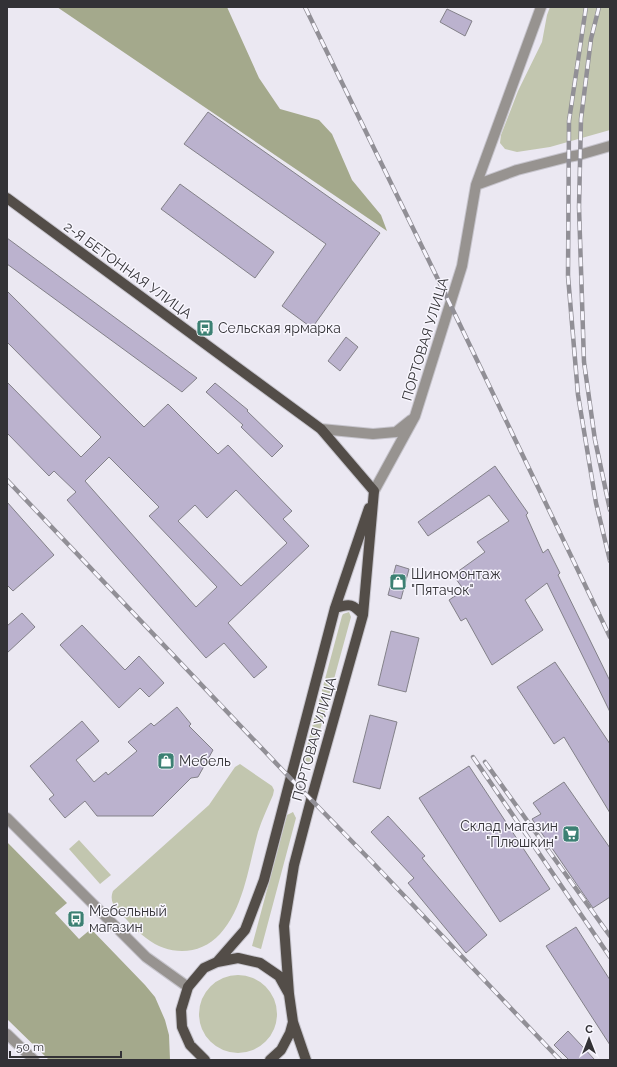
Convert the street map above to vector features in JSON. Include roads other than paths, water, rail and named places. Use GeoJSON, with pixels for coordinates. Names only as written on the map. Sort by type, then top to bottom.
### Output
{"type":"FeatureCollection","features":[{"type":"Feature","properties":{"kind":"main road","name":"2-Я БЕТОННАЯ УЛИЦА"},"geometry":{"type":"LineString","coordinates":[[7,198],[321,429],[374,491]]}},
{"type":"Feature","properties":{"kind":"main road","name":"ПОРТОВАЯ УЛИЦА"},"geometry":{"type":"LineString","coordinates":[[217,962],[245,930],[264,880],[335,608],[374,491]]}},
{"type":"Feature","properties":{"kind":"main road","name":"ПОРТОВАЯ УЛИЦА"},"geometry":{"type":"LineString","coordinates":[[306,1060],[293,1022],[289,994],[284,926],[294,866],[363,615],[374,491]]}},
{"type":"Feature","properties":{"kind":"main road"},"geometry":{"type":"LineString","coordinates":[[335,608],[346,604],[355,606],[363,615]]}},
{"type":"Feature","properties":{"kind":"main road"},"geometry":{"type":"LineString","coordinates":[[205,1060],[190,1045],[182,1027],[181,1010],[188,987],[204,968],[217,962],[238,958],[260,963],[279,976],[289,994]]}},
{"type":"Feature","properties":{"kind":"main road"},"geometry":{"type":"LineString","coordinates":[[270,1060],[281,1050],[290,1033],[293,1022]]}},
{"type":"Feature","properties":{"kind":"street","name":"ПОРТОВАЯ УЛИЦА"},"geometry":{"type":"LineString","coordinates":[[374,491],[415,416],[462,266],[476,185],[541,7]]}},
{"type":"Feature","properties":{"kind":"street"},"geometry":{"type":"LineString","coordinates":[[476,185],[517,170],[580,155],[610,146]]}},
{"type":"Feature","properties":{"kind":"street"},"geometry":{"type":"LineString","coordinates":[[321,429],[373,434],[396,432],[415,416]]}},
{"type":"Feature","properties":{"kind":"street"},"geometry":{"type":"LineString","coordinates":[[7,818],[146,956],[188,987]]}},
{"type":"Feature","properties":{"kind":"street"},"geometry":{"type":"LineString","coordinates":[[7,1034],[34,1060]]}},
{"type":"Feature","properties":{"kind":"railway"},"geometry":{"type":"LineString","coordinates":[[305,7],[610,637]]}},
{"type":"Feature","properties":{"kind":"railway"},"geometry":{"type":"LineString","coordinates":[[586,7],[569,121],[568,276],[578,395],[596,503],[610,561]]}},
{"type":"Feature","properties":{"kind":"railway"},"geometry":{"type":"LineString","coordinates":[[599,7],[591,39],[581,119],[579,207],[584,362],[595,440],[610,510]]}},
{"type":"Feature","properties":{"kind":"railway"},"geometry":{"type":"LineString","coordinates":[[7,480],[560,1060]]}},
{"type":"Feature","properties":{"kind":"railway"},"geometry":{"type":"LineString","coordinates":[[473,757],[610,957]]}},
{"type":"Feature","properties":{"kind":"railway"},"geometry":{"type":"LineString","coordinates":[[485,762],[610,936]]}},
{"type":"Feature","properties":{"kind":"place","name":"Сельская ярмарка"},"geometry":{"type":"Point","coordinates":[205,328]}},
{"type":"Feature","properties":{"kind":"place","name":"Шиномонтаж \"Пятачок\""},"geometry":{"type":"Point","coordinates":[398,582]}},
{"type":"Feature","properties":{"kind":"place","name":"Мебель"},"geometry":{"type":"Point","coordinates":[166,761]}},
{"type":"Feature","properties":{"kind":"place","name":"Склад магазин \"Плюшкин\""},"geometry":{"type":"Point","coordinates":[571,834]}},
{"type":"Feature","properties":{"kind":"place","name":"Мебельный магазин"},"geometry":{"type":"Point","coordinates":[76,919]}}]}
